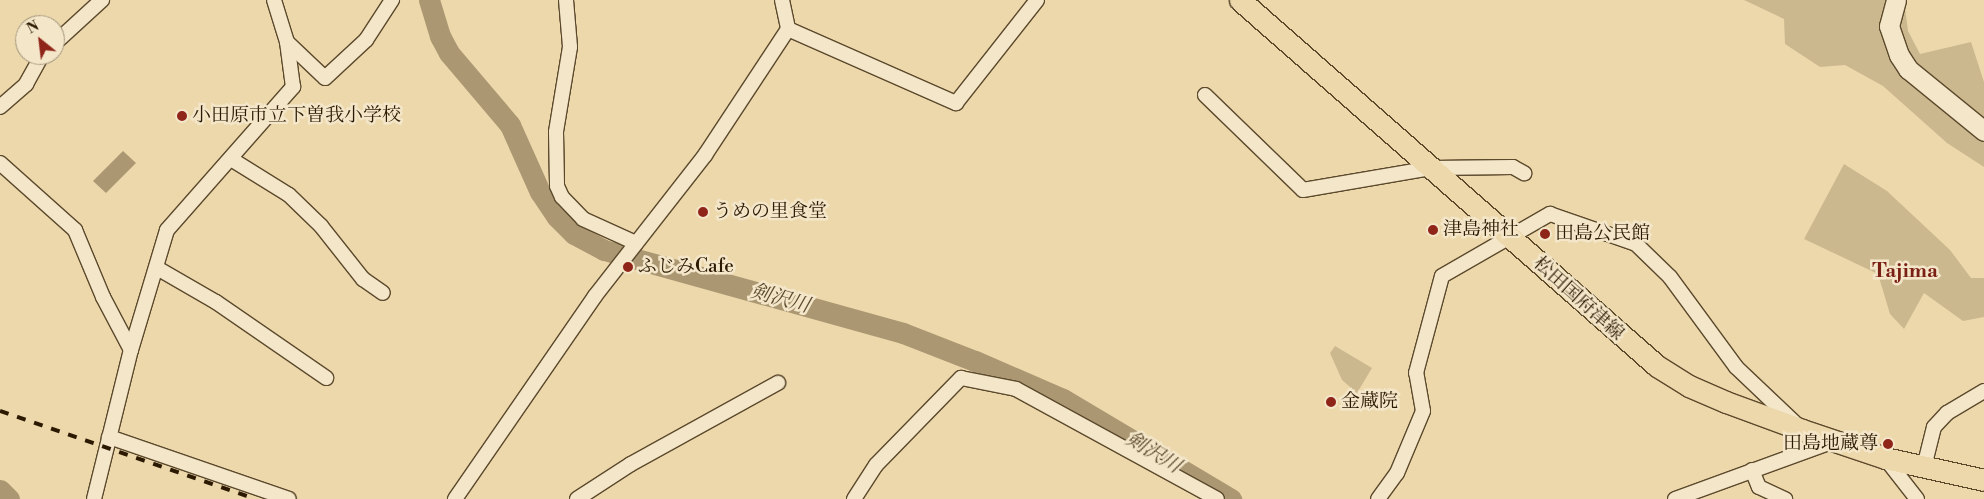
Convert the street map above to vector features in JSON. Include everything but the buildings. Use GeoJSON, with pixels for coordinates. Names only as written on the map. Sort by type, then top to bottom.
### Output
{"type":"FeatureCollection","features":[{"type":"Feature","properties":{"kind":"main road","name":"松田国府津線"},"geometry":{"type":"LineString","coordinates":[[1240,0],[1657,366],[1689,386],[1802,430],[1885,458],[1984,480]]}},
{"type":"Feature","properties":{"kind":"street"},"geometry":{"type":"LineString","coordinates":[[65,34],[102,0]]}},
{"type":"Feature","properties":{"kind":"street"},"geometry":{"type":"LineString","coordinates":[[94,499],[131,350],[167,230],[293,87],[287,42],[274,0]]}},
{"type":"Feature","properties":{"kind":"street"},"geometry":{"type":"LineString","coordinates":[[287,42],[325,78],[366,40],[392,0]]}},
{"type":"Feature","properties":{"kind":"street"},"geometry":{"type":"LineString","coordinates":[[566,0],[570,47],[556,132],[557,186],[562,197],[583,219],[634,245]]}},
{"type":"Feature","properties":{"kind":"street"},"geometry":{"type":"LineString","coordinates":[[455,499],[634,245],[705,155],[788,29],[782,0]]}},
{"type":"Feature","properties":{"kind":"street"},"geometry":{"type":"LineString","coordinates":[[788,29],[956,103],[1037,0]]}},
{"type":"Feature","properties":{"kind":"street"},"geometry":{"type":"LineString","coordinates":[[1896,0],[1889,26],[1899,55],[1908,69],[1984,130]]}},
{"type":"Feature","properties":{"kind":"street"},"geometry":{"type":"LineString","coordinates":[[0,107],[26,84],[36,65]]}},
{"type":"Feature","properties":{"kind":"street"},"geometry":{"type":"LineString","coordinates":[[1206,96],[1303,190],[1432,168],[1513,167],[1524,172]]}},
{"type":"Feature","properties":{"kind":"street"},"geometry":{"type":"LineString","coordinates":[[231,159],[289,195],[321,226],[363,278],[383,294]]}},
{"type":"Feature","properties":{"kind":"street"},"geometry":{"type":"LineString","coordinates":[[0,163],[75,230],[103,297],[131,350]]}},
{"type":"Feature","properties":{"kind":"street"},"geometry":{"type":"LineString","coordinates":[[1378,499],[1397,473],[1423,411],[1416,374],[1442,276],[1550,214],[1636,244],[1670,277],[1736,367],[1802,430]]}},
{"type":"Feature","properties":{"kind":"street"},"geometry":{"type":"LineString","coordinates":[[157,268],[216,302],[326,378]]}},
{"type":"Feature","properties":{"kind":"street"},"geometry":{"type":"LineString","coordinates":[[854,499],[876,465],[961,378],[1016,389],[1217,499]]}},
{"type":"Feature","properties":{"kind":"street"},"geometry":{"type":"LineString","coordinates":[[577,499],[632,464],[778,383]]}},
{"type":"Feature","properties":{"kind":"street"},"geometry":{"type":"LineString","coordinates":[[1924,467],[1934,427],[1947,413],[1984,391]]}},
{"type":"Feature","properties":{"kind":"street"},"geometry":{"type":"LineString","coordinates":[[109,437],[289,499]]}},
{"type":"Feature","properties":{"kind":"street"},"geometry":{"type":"LineString","coordinates":[[1675,499],[1836,440]]}},
{"type":"Feature","properties":{"kind":"street"},"geometry":{"type":"LineString","coordinates":[[1885,458],[1917,499]]}},
{"type":"Feature","properties":{"kind":"street"},"geometry":{"type":"LineString","coordinates":[[1752,470],[1760,487],[1784,499]]}},
{"type":"Feature","properties":{"kind":"shaded area"},"geometry":{"type":"Polygon","coordinates":[[[1744,0],[1904,0],[1908,31],[1920,54],[1971,42],[1984,82],[1984,167],[1947,143],[1883,86],[1845,65],[1820,67],[1785,44],[1784,19],[1744,0]]]}},
{"type":"Feature","properties":{"kind":"shaded area"},"geometry":{"type":"Polygon","coordinates":[[[123,151],[136,163],[106,193],[93,181],[123,151]]]}},
{"type":"Feature","properties":{"kind":"shaded area"},"geometry":{"type":"Polygon","coordinates":[[[1844,164],[1887,191],[1950,250],[1971,278],[1984,278],[1984,317],[1963,321],[1924,293],[1904,329],[1890,314],[1878,274],[1804,239],[1844,164]]]}},
{"type":"Feature","properties":{"kind":"shaded area"},"geometry":{"type":"Polygon","coordinates":[[[1335,346],[1372,368],[1357,393],[1342,380],[1330,353],[1335,346]]]}},
{"type":"Feature","properties":{"kind":"waterway","name":"剣沢川"},"geometry":{"type":"LineString","coordinates":[[429,0],[440,36],[449,53],[510,125],[540,192],[557,217],[574,234],[604,250],[903,333],[975,361],[1063,399],[1231,499]]}},
{"type":"Feature","properties":{"kind":"waterway"},"geometry":{"type":"LineString","coordinates":[[0,490],[9,499]]}},
{"type":"Feature","properties":{"kind":"railway"},"geometry":{"type":"LineString","coordinates":[[0,411],[255,499]]}},
{"type":"Feature","properties":{"kind":"place","name":"小田原市立下曽我小学校"},"geometry":{"type":"Point","coordinates":[182,116]}},
{"type":"Feature","properties":{"kind":"place","name":"うめの里食堂"},"geometry":{"type":"Point","coordinates":[703,212]}},
{"type":"Feature","properties":{"kind":"place","name":"津島神社"},"geometry":{"type":"Point","coordinates":[1433,230]}},
{"type":"Feature","properties":{"kind":"place","name":"田島公民館"},"geometry":{"type":"Point","coordinates":[1545,234]}},
{"type":"Feature","properties":{"kind":"place","name":"ふじみCafe"},"geometry":{"type":"Point","coordinates":[628,267]}},
{"type":"Feature","properties":{"kind":"place","name":"金蔵院"},"geometry":{"type":"Point","coordinates":[1331,402]}},
{"type":"Feature","properties":{"kind":"place","name":"田島地蔵尊"},"geometry":{"type":"Point","coordinates":[1888,444]}},
{"type":"Feature","properties":{"kind":"district","name":"Tajima"},"geometry":{"type":"Point","coordinates":[1905,271]}}]}
